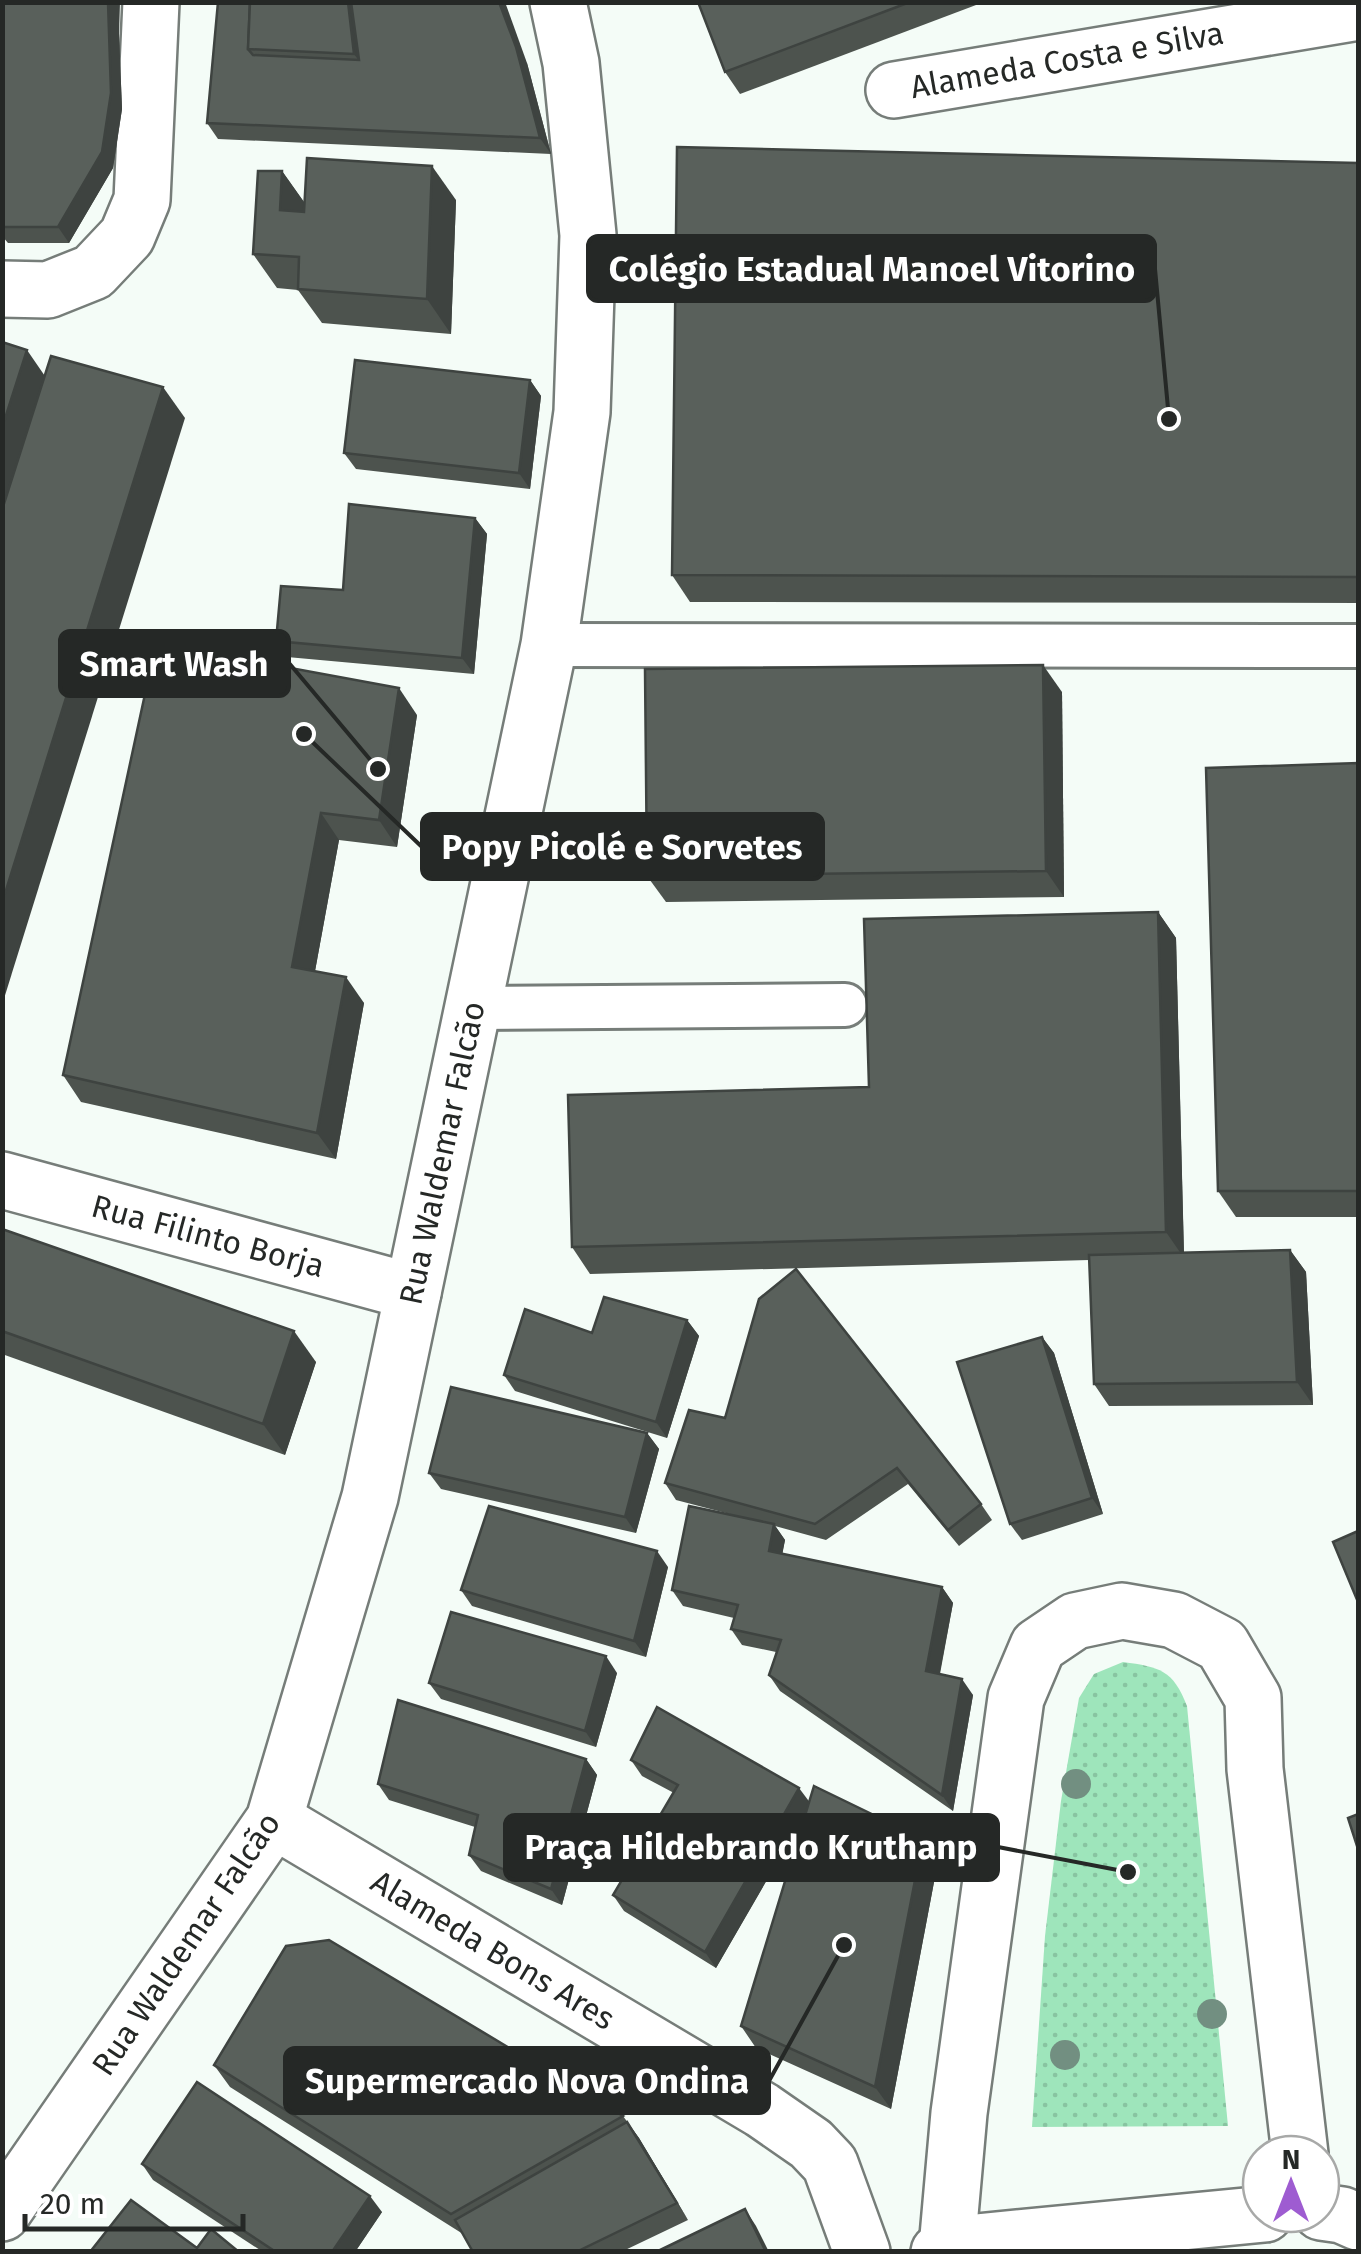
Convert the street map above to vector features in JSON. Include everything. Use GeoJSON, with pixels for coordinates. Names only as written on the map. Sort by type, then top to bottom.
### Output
{"type":"FeatureCollection","features":[{"type":"Feature","properties":{"kind":"street"},"geometry":{"type":"LineString","coordinates":[[2,289],[48,290],[93,272],[127,236],[142,200],[151,2]]}},
{"type":"Feature","properties":{"kind":"street","name":"Rua Waldemar Falcão"},"geometry":{"type":"LineString","coordinates":[[2,2213],[274,1820],[370,1497],[549,645],[582,412],[588,235],[572,63],[558,2]]}},
{"type":"Feature","properties":{"kind":"street","name":"Alameda Costa e Silva"},"geometry":{"type":"LineString","coordinates":[[894,90],[1358,12]]}},
{"type":"Feature","properties":{"kind":"street","name":"Rua Filinto Borja"},"geometry":{"type":"LineString","coordinates":[[2,1180],[414,1292]]}},
{"type":"Feature","properties":{"kind":"street"},"geometry":{"type":"LineString","coordinates":[[1241,2216],[976,2242],[943,2250],[1016,1698],[1038,1646],[1075,1621],[1122,1611],[1174,1620],[1222,1645],[1253,1698],[1255,1769],[1298,2134]]}},
{"type":"Feature","properties":{"kind":"street","name":"Alameda Bons Ares"},"geometry":{"type":"LineString","coordinates":[[274,1820],[762,2110],[811,2144],[830,2164],[862,2252]]}},
{"type":"Feature","properties":{"kind":"lane"},"geometry":{"type":"LineString","coordinates":[[549,645],[1358,646]]}},
{"type":"Feature","properties":{"kind":"lane"},"geometry":{"type":"LineString","coordinates":[[472,1008],[845,1006]]}},
{"type":"Feature","properties":{"kind":"green space"},"geometry":{"type":"Polygon","coordinates":[[[1123,1662],[1164,1672],[1187,1706],[1228,2126],[1032,2127],[1045,1936],[1061,1801],[1079,1698],[1094,1674],[1123,1662]]]}},
{"type":"Feature","properties":{"kind":"building"},"geometry":{"type":"Polygon","coordinates":[[[2,2],[108,2],[111,93],[102,152],[58,227],[2,227],[2,2]]]}},
{"type":"Feature","properties":{"kind":"building"},"geometry":{"type":"Polygon","coordinates":[[[218,2],[250,2],[248,49],[253,55],[359,60],[351,2],[499,2],[516,47],[540,138],[207,123],[218,2]]]}},
{"type":"Feature","properties":{"kind":"building"},"geometry":{"type":"Polygon","coordinates":[[[250,2],[348,2],[354,54],[248,49],[250,2]]]}},
{"type":"Feature","properties":{"kind":"building"},"geometry":{"type":"Polygon","coordinates":[[[698,2],[910,2],[725,72],[698,2]]]}},
{"type":"Feature","properties":{"kind":"building"},"geometry":{"type":"Polygon","coordinates":[[[677,147],[1358,163],[1358,577],[672,575],[677,147]]]}},
{"type":"Feature","properties":{"kind":"building"},"geometry":{"type":"Polygon","coordinates":[[[307,158],[432,166],[427,299],[298,289],[299,257],[253,254],[258,171],[282,171],[280,210],[304,212],[307,158]]]}},
{"type":"Feature","properties":{"kind":"building"},"geometry":{"type":"Polygon","coordinates":[[[2,342],[27,350],[2,428],[2,342]]]}},
{"type":"Feature","properties":{"kind":"building"},"geometry":{"type":"Polygon","coordinates":[[[51,356],[163,387],[2,903],[2,510],[51,356]]]}},
{"type":"Feature","properties":{"kind":"building"},"geometry":{"type":"Polygon","coordinates":[[[355,360],[530,380],[519,473],[344,453],[355,360]]]}},
{"type":"Feature","properties":{"kind":"building"},"geometry":{"type":"Polygon","coordinates":[[[349,504],[475,518],[462,658],[276,641],[281,586],[343,590],[349,504]]]}},
{"type":"Feature","properties":{"kind":"building"},"geometry":{"type":"Polygon","coordinates":[[[156,643],[399,688],[379,820],[321,813],[292,967],[346,977],[317,1133],[63,1075],[156,643]]]}},
{"type":"Feature","properties":{"kind":"building"},"geometry":{"type":"Polygon","coordinates":[[[1043,665],[1046,871],[647,876],[645,669],[1043,665]]]}},
{"type":"Feature","properties":{"kind":"building"},"geometry":{"type":"Polygon","coordinates":[[[1358,763],[1358,1191],[1218,1191],[1206,768],[1358,763]]]}},
{"type":"Feature","properties":{"kind":"building"},"geometry":{"type":"Polygon","coordinates":[[[1158,912],[1166,1232],[572,1247],[568,1095],[869,1087],[864,919],[1158,912]]]}},
{"type":"Feature","properties":{"kind":"building"},"geometry":{"type":"Polygon","coordinates":[[[2,1229],[294,1331],[263,1424],[2,1331],[2,1229]]]}},
{"type":"Feature","properties":{"kind":"building"},"geometry":{"type":"Polygon","coordinates":[[[1290,1250],[1297,1382],[1094,1384],[1089,1255],[1290,1250]]]}},
{"type":"Feature","properties":{"kind":"building"},"geometry":{"type":"Polygon","coordinates":[[[796,1269],[981,1504],[948,1530],[897,1468],[815,1524],[665,1483],[689,1410],[725,1418],[759,1299],[796,1269]]]}},
{"type":"Feature","properties":{"kind":"building"},"geometry":{"type":"Polygon","coordinates":[[[604,1297],[687,1320],[656,1422],[504,1375],[525,1309],[592,1333],[604,1297]]]}},
{"type":"Feature","properties":{"kind":"building"},"geometry":{"type":"Polygon","coordinates":[[[1042,1337],[1092,1498],[1010,1524],[957,1362],[1042,1337]]]}},
{"type":"Feature","properties":{"kind":"building"},"geometry":{"type":"Polygon","coordinates":[[[451,1387],[647,1433],[625,1517],[429,1473],[451,1387]]]}},
{"type":"Feature","properties":{"kind":"building"},"geometry":{"type":"Polygon","coordinates":[[[489,1506],[657,1551],[634,1641],[461,1590],[489,1506]]]}},
{"type":"Feature","properties":{"kind":"building"},"geometry":{"type":"Polygon","coordinates":[[[689,1506],[774,1524],[769,1551],[942,1587],[926,1671],[962,1679],[942,1795],[769,1675],[781,1640],[731,1629],[738,1605],[672,1590],[689,1506]]]}},
{"type":"Feature","properties":{"kind":"building"},"geometry":{"type":"Polygon","coordinates":[[[1358,1531],[1358,1602],[1333,1542],[1358,1531]]]}},
{"type":"Feature","properties":{"kind":"building"},"geometry":{"type":"Polygon","coordinates":[[[451,1612],[606,1656],[585,1731],[429,1683],[451,1612]]]}},
{"type":"Feature","properties":{"kind":"building"},"geometry":{"type":"Polygon","coordinates":[[[398,1700],[586,1759],[551,1889],[469,1855],[478,1815],[378,1784],[398,1700]]]}},
{"type":"Feature","properties":{"kind":"building"},"geometry":{"type":"Polygon","coordinates":[[[657,1707],[799,1788],[705,1952],[613,1895],[678,1785],[631,1760],[657,1707]]]}},
{"type":"Feature","properties":{"kind":"building"},"geometry":{"type":"Polygon","coordinates":[[[814,1786],[923,1839],[875,2087],[741,2026],[814,1786]]]}},
{"type":"Feature","properties":{"kind":"building"},"geometry":{"type":"Polygon","coordinates":[[[1358,1814],[1358,1849],[1348,1818],[1358,1814]]]}},
{"type":"Feature","properties":{"kind":"building"},"geometry":{"type":"Polygon","coordinates":[[[329,1940],[623,2116],[451,2214],[214,2065],[286,1946],[329,1940]]]}},
{"type":"Feature","properties":{"kind":"building"},"geometry":{"type":"Polygon","coordinates":[[[197,2082],[370,2196],[332,2252],[276,2252],[142,2164],[197,2082]]]}},
{"type":"Feature","properties":{"kind":"building"},"geometry":{"type":"Polygon","coordinates":[[[627,2122],[677,2203],[576,2252],[473,2252],[455,2220],[627,2122]]]}},
{"type":"Feature","properties":{"kind":"building"},"geometry":{"type":"Polygon","coordinates":[[[131,2200],[197,2248],[211,2229],[239,2252],[90,2252],[131,2200]]]}},
{"type":"Feature","properties":{"kind":"building"},"geometry":{"type":"Polygon","coordinates":[[[745,2209],[766,2252],[656,2252],[745,2209]]]}},
{"type":"Feature","properties":{"kind":"place","name":"Colégio Estadual Manoel Vitorino"},"geometry":{"type":"Point","coordinates":[1169,419]}},
{"type":"Feature","properties":{"kind":"place","name":"Popy Picolé e Sorvetes"},"geometry":{"type":"Point","coordinates":[304,734]}},
{"type":"Feature","properties":{"kind":"place","name":"Smart Wash"},"geometry":{"type":"Point","coordinates":[378,769]}},
{"type":"Feature","properties":{"kind":"place","name":"Praça Hildebrando Kruthanp"},"geometry":{"type":"Point","coordinates":[1128,1872]}},
{"type":"Feature","properties":{"kind":"place","name":"Supermercado Nova Ondina"},"geometry":{"type":"Point","coordinates":[844,1945]}}]}
